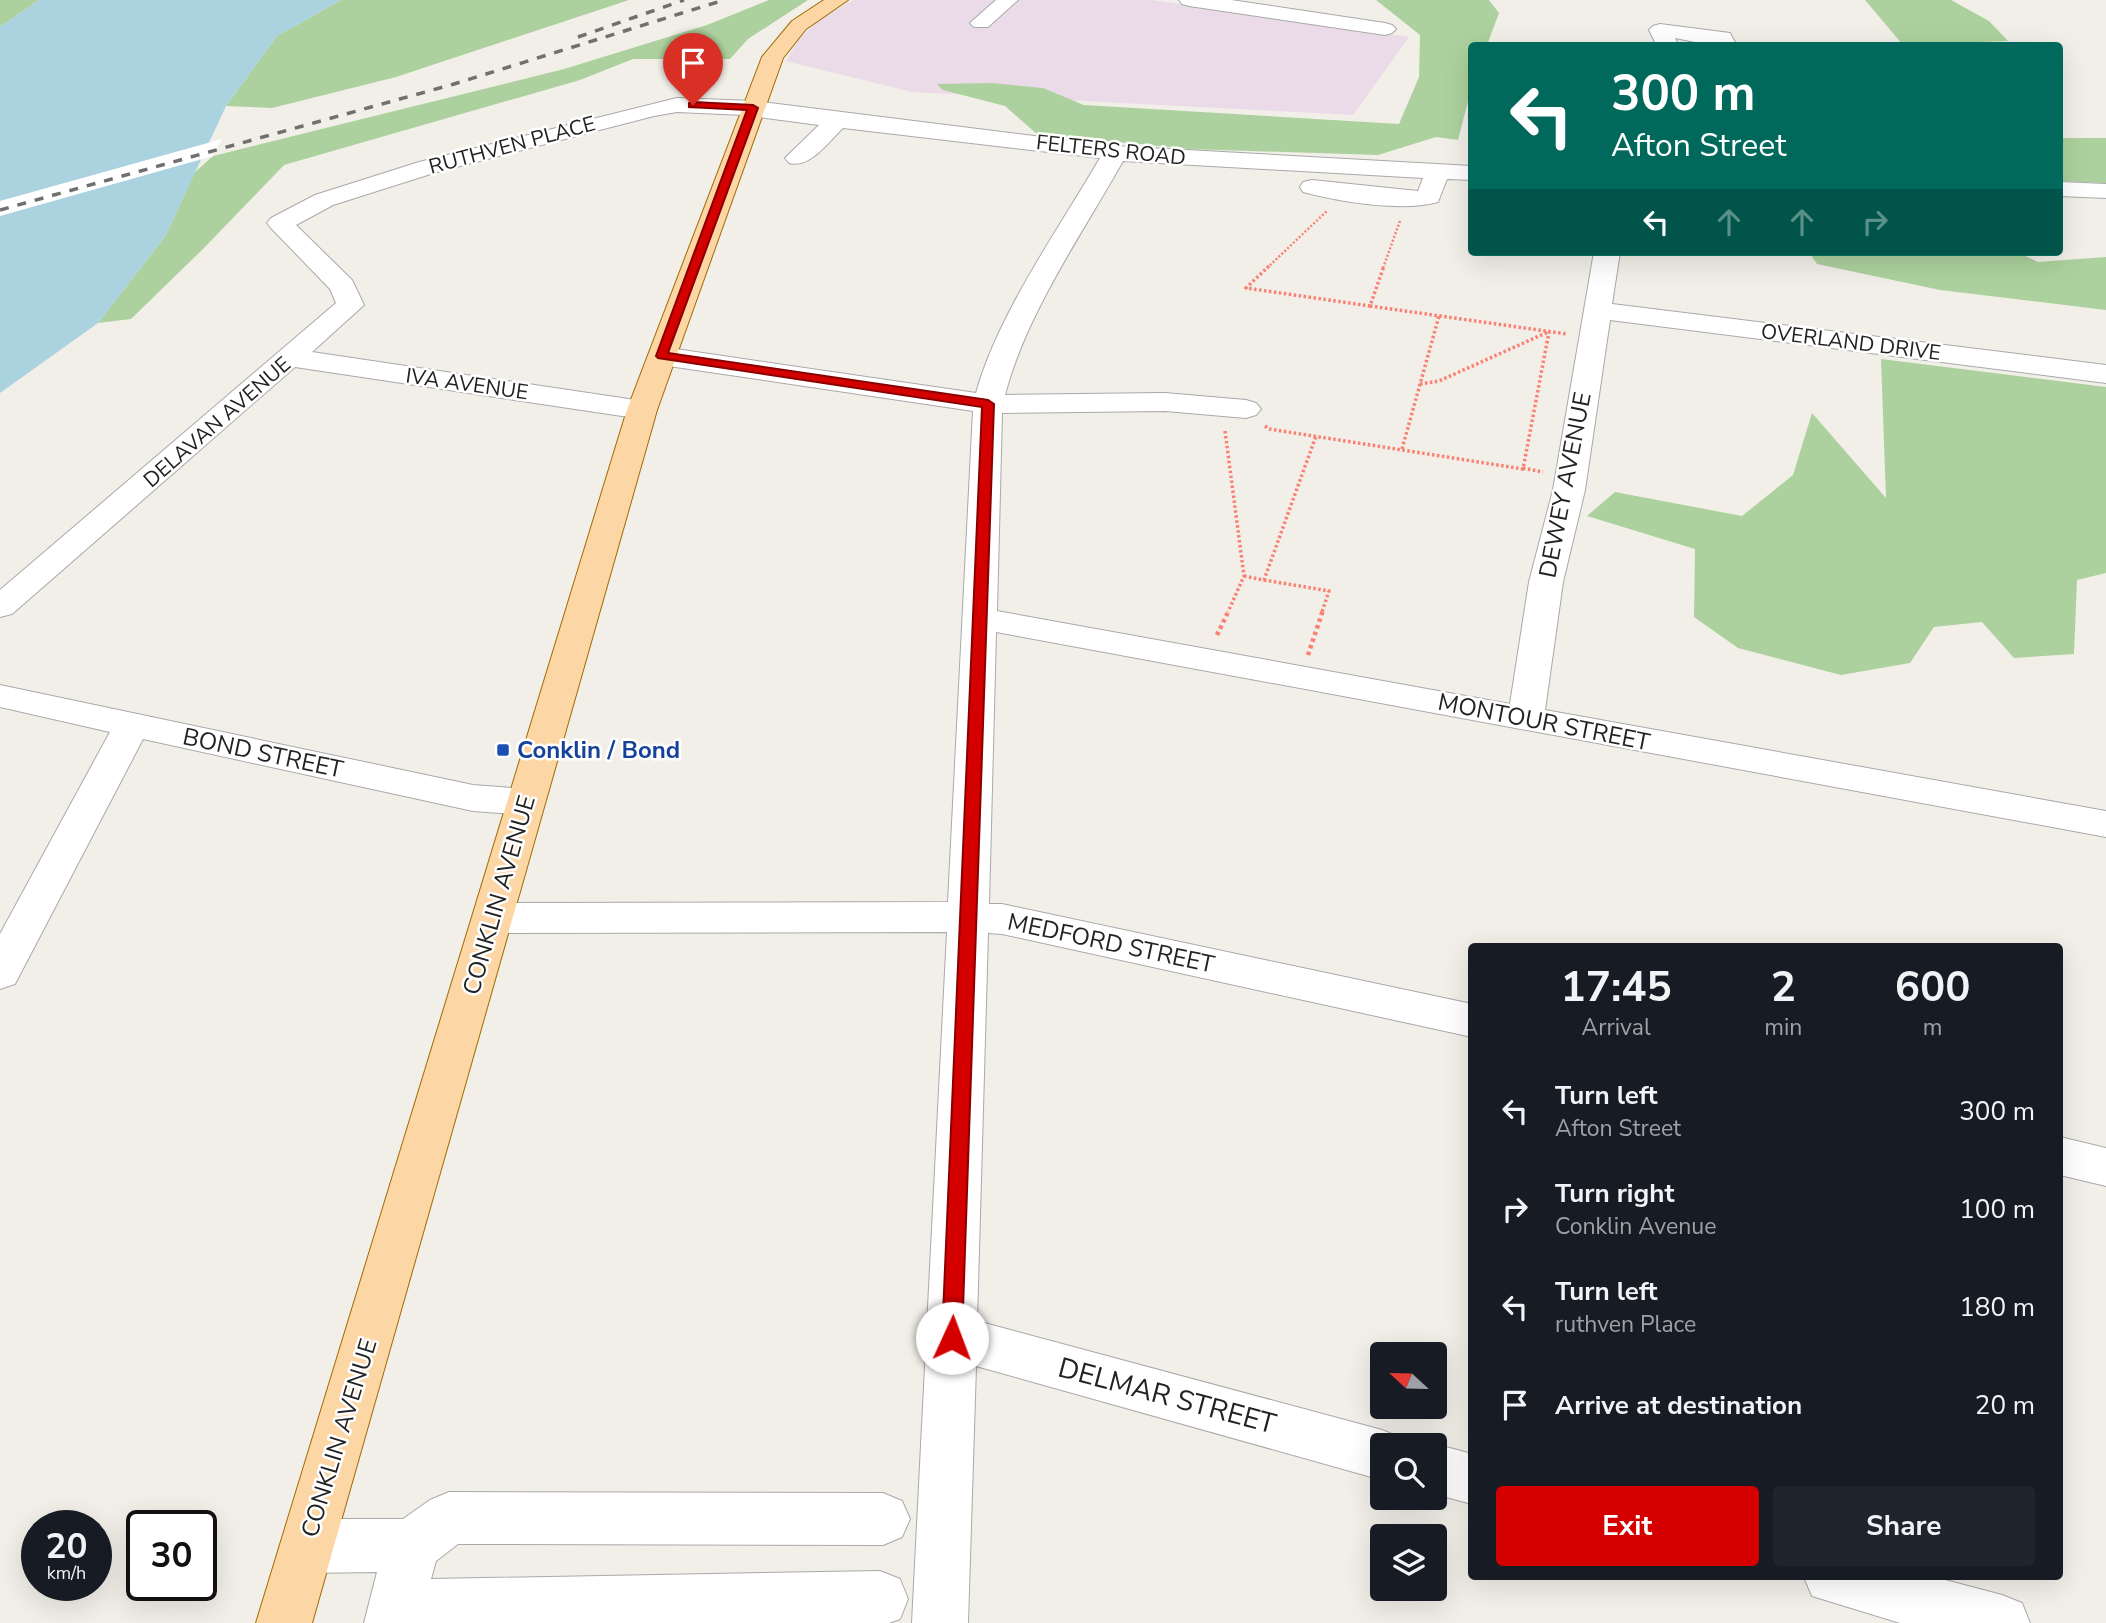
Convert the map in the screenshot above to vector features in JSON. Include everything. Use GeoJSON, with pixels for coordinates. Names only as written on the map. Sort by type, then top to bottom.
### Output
{"type":"FeatureCollection","features":[{"type":"Feature","properties":{"kind":"main road","name":"CONKLIN AVENUE"},"geometry":{"type":"LineString","coordinates":[[284,1623],[642,410],[773,57],[789,34],[817,12],[838,0]]}},
{"type":"Feature","properties":{"kind":"street"},"geometry":{"type":"LineString","coordinates":[[1189,0],[1266,5],[1385,29]]}},
{"type":"Feature","properties":{"kind":"street"},"geometry":{"type":"LineString","coordinates":[[981,23],[1005,2]]}},
{"type":"Feature","properties":{"kind":"street"},"geometry":{"type":"LineString","coordinates":[[1666,42],[1660,30],[1722,38],[1724,42]]}},
{"type":"Feature","properties":{"kind":"street","name":"RUTHVEN PLACE"},"geometry":{"type":"LineString","coordinates":[[281,223],[324,200],[428,167],[653,108],[687,105],[753,109]]}},
{"type":"Feature","properties":{"kind":"street","name":"FELTERS ROAD"},"geometry":{"type":"LineString","coordinates":[[753,109],[1115,153],[1437,171],[1468,164]]}},
{"type":"Feature","properties":{"kind":"street"},"geometry":{"type":"LineString","coordinates":[[797,159],[838,120]]}},
{"type":"Feature","properties":{"kind":"street"},"geometry":{"type":"LineString","coordinates":[[940,1623],[988,404],[999,363],[1032,298],[1115,153]]}},
{"type":"Feature","properties":{"kind":"street"},"geometry":{"type":"LineString","coordinates":[[1305,186],[1339,192],[1420,199],[1429,197],[1437,171]]}},
{"type":"Feature","properties":{"kind":"street"},"geometry":{"type":"LineString","coordinates":[[2063,189],[2106,191]]}},
{"type":"Feature","properties":{"kind":"street","name":"DELAVAN AVENUE"},"geometry":{"type":"LineString","coordinates":[[0,607],[292,358],[350,305],[342,286],[281,223]]}},
{"type":"Feature","properties":{"kind":"street","name":"DEWEY AVENUE"},"geometry":{"type":"LineString","coordinates":[[1526,718],[1546,582],[1569,491],[1606,256]]}},
{"type":"Feature","properties":{"kind":"street","name":"OVERLAND DRIVE"},"geometry":{"type":"LineString","coordinates":[[1596,310],[2106,374]]}},
{"type":"Feature","properties":{"kind":"street"},"geometry":{"type":"LineString","coordinates":[[662,356],[988,404],[1164,402],[1243,420]]}},
{"type":"Feature","properties":{"kind":"street","name":"IVA AVENUE"},"geometry":{"type":"LineString","coordinates":[[292,358],[642,410]]}},
{"type":"Feature","properties":{"kind":"street","name":"MONTOUR STREET"},"geometry":{"type":"LineString","coordinates":[[981,619],[2106,824]]}},
{"type":"Feature","properties":{"kind":"street","name":"BOND STREET"},"geometry":{"type":"LineString","coordinates":[[0,696],[473,798],[526,802]]}},
{"type":"Feature","properties":{"kind":"street"},"geometry":{"type":"LineString","coordinates":[[0,973],[132,725]]}},
{"type":"Feature","properties":{"kind":"street","name":"MEDFORD STREET"},"geometry":{"type":"LineString","coordinates":[[493,918],[968,916],[1002,919],[1468,1020]]}},
{"type":"Feature","properties":{"kind":"street"},"geometry":{"type":"LineString","coordinates":[[2063,1157],[2106,1167]]}},
{"type":"Feature","properties":{"kind":"street","name":"DELMAR STREET"},"geometry":{"type":"LineString","coordinates":[[952,1338],[1370,1452]]}},
{"type":"Feature","properties":{"kind":"street"},"geometry":{"type":"LineString","coordinates":[[1447,1472],[1468,1478]]}},
{"type":"Feature","properties":{"kind":"street"},"geometry":{"type":"LineString","coordinates":[[307,1546],[412,1545],[449,1518],[883,1520]]}},
{"type":"Feature","properties":{"kind":"street"},"geometry":{"type":"LineString","coordinates":[[412,1545],[394,1615],[880,1599]]}},
{"type":"Feature","properties":{"kind":"street"},"geometry":{"type":"LineString","coordinates":[[1843,1580],[2002,1623]]}},
{"type":"Feature","properties":{"kind":"path"},"geometry":{"type":"LineString","coordinates":[[1332,206],[1246,288],[1549,332],[1575,333]]}},
{"type":"Feature","properties":{"kind":"path"},"geometry":{"type":"LineString","coordinates":[[1370,306],[1404,211]]}},
{"type":"Feature","properties":{"kind":"path"},"geometry":{"type":"LineString","coordinates":[[1402,449],[1439,316]]}},
{"type":"Feature","properties":{"kind":"path"},"geometry":{"type":"LineString","coordinates":[[1420,384],[1439,381],[1549,332]]}},
{"type":"Feature","properties":{"kind":"path"},"geometry":{"type":"LineString","coordinates":[[1523,468],[1549,332]]}},
{"type":"Feature","properties":{"kind":"path"},"geometry":{"type":"LineString","coordinates":[[1243,420],[1269,429],[1523,468],[1550,475]]}},
{"type":"Feature","properties":{"kind":"path"},"geometry":{"type":"LineString","coordinates":[[1243,420],[1269,429]]}},
{"type":"Feature","properties":{"kind":"path"},"geometry":{"type":"LineString","coordinates":[[1217,637],[1244,576],[1243,420]]}},
{"type":"Feature","properties":{"kind":"path"},"geometry":{"type":"LineString","coordinates":[[1264,580],[1316,436]]}},
{"type":"Feature","properties":{"kind":"path"},"geometry":{"type":"LineString","coordinates":[[1244,576],[1329,591],[1304,666]]}},
{"type":"Feature","properties":{"kind":"shaded area"},"geometry":{"type":"Polygon","coordinates":[[[853,0],[1152,0],[1409,37],[1353,115],[912,92],[786,61],[798,40],[818,21],[853,0]]]}},
{"type":"Feature","properties":{"kind":"green space"},"geometry":{"type":"Polygon","coordinates":[[[0,0],[39,0],[0,27],[0,0]]]}},
{"type":"Feature","properties":{"kind":"green space"},"geometry":{"type":"Polygon","coordinates":[[[341,0],[629,0],[396,77],[272,108],[226,106],[277,36],[341,0]]]}},
{"type":"Feature","properties":{"kind":"green space"},"geometry":{"type":"Polygon","coordinates":[[[769,0],[808,0],[748,39],[730,59],[633,59],[580,80],[284,165],[131,319],[98,323],[166,235],[195,172],[213,156],[564,69],[707,25],[769,0]]]}},
{"type":"Feature","properties":{"kind":"green space"},"geometry":{"type":"Polygon","coordinates":[[[1376,0],[1489,0],[1499,13],[1488,42],[1468,42],[1468,101],[1458,140],[1436,137],[1378,155],[1189,149],[1037,134],[1005,106],[943,90],[937,84],[991,83],[1043,88],[1084,105],[1399,124],[1419,77],[1420,35],[1376,0]]]}},
{"type":"Feature","properties":{"kind":"green space"},"geometry":{"type":"Polygon","coordinates":[[[1865,0],[1951,0],[1989,21],[2008,41],[1982,42],[1900,42],[1865,0]]]}},
{"type":"Feature","properties":{"kind":"green space"},"geometry":{"type":"Polygon","coordinates":[[[2063,138],[2106,138],[2106,183],[2063,181],[2063,138]]]}},
{"type":"Feature","properties":{"kind":"green space"},"geometry":{"type":"Polygon","coordinates":[[[1812,256],[2025,256],[2038,262],[2106,257],[2106,310],[1940,290],[1817,264],[1812,256]]]}},
{"type":"Feature","properties":{"kind":"green space"},"geometry":{"type":"Polygon","coordinates":[[[1881,359],[2106,387],[2106,573],[2077,580],[2074,654],[2014,658],[1982,622],[1934,627],[1910,663],[1841,675],[1738,648],[1694,617],[1695,549],[1587,516],[1615,492],[1742,516],[1793,475],[1812,413],[1886,498],[1881,359]]]}},
{"type":"Feature","properties":{"kind":"water"},"geometry":{"type":"Polygon","coordinates":[[[39,0],[341,0],[277,36],[226,106],[166,235],[98,323],[0,393],[0,27],[39,0]]]}},
{"type":"Feature","properties":{"kind":"pier"},"geometry":{"type":"Polygon","coordinates":[[[222,139],[213,156],[0,216],[0,201],[222,139]]]}},
{"type":"Feature","properties":{"kind":"railway"},"geometry":{"type":"LineString","coordinates":[[578,37],[684,0]]}},
{"type":"Feature","properties":{"kind":"railway"},"geometry":{"type":"LineString","coordinates":[[0,210],[454,84],[724,0]]}},
{"type":"Feature","properties":{"kind":"place","name":"Conklin / Bond"},"geometry":{"type":"Point","coordinates":[503,750]}},
{"type":"Feature","properties":{"kind":"route"},"geometry":{"type":"LineString","coordinates":[[693,105],[753,108],[662,356],[738,365],[988,404],[952,1338]]}}]}
